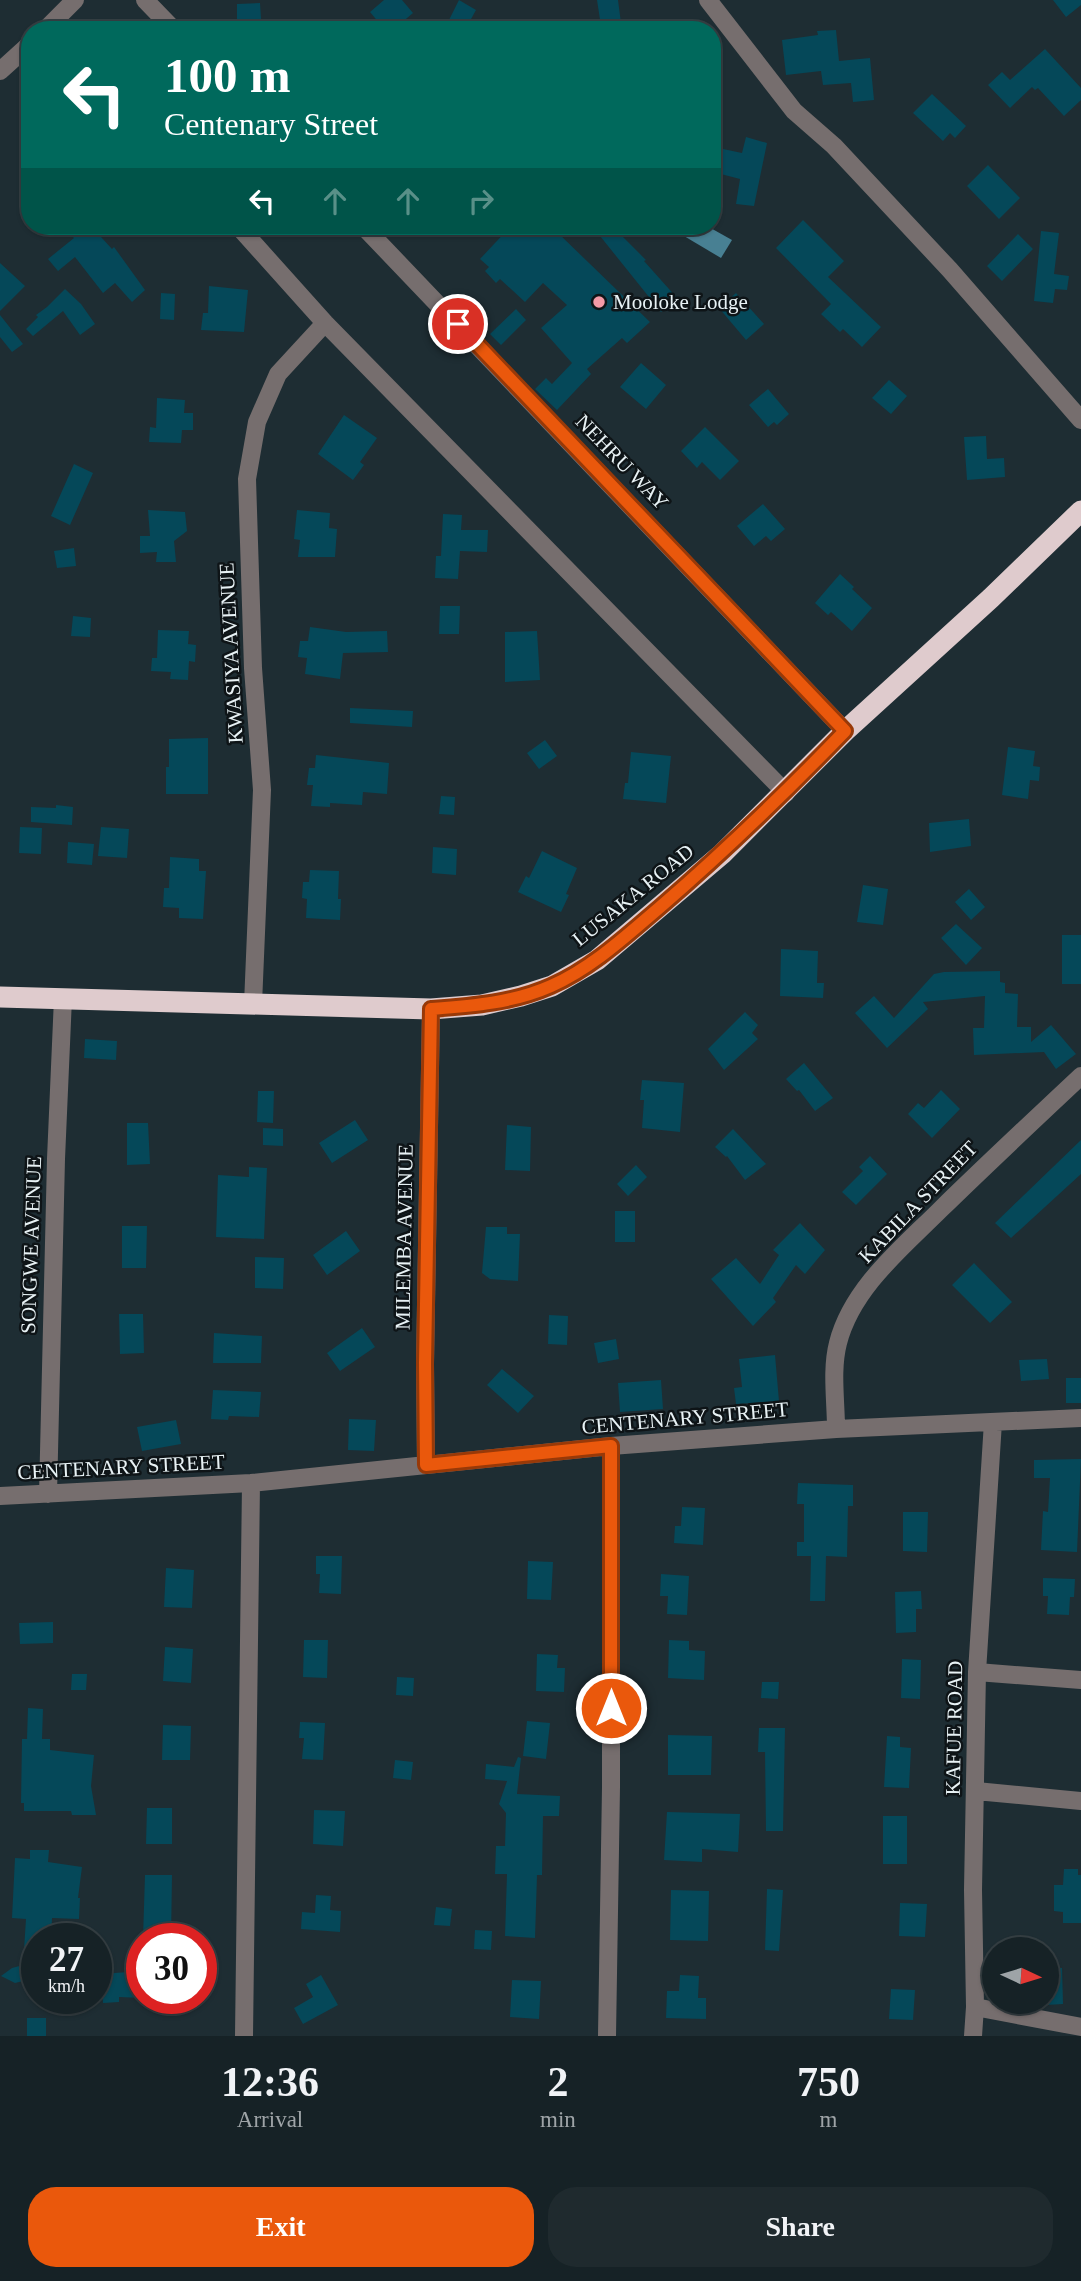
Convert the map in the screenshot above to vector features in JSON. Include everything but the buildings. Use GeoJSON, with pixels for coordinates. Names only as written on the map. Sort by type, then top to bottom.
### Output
{"type":"FeatureCollection","features":[{"type":"Feature","properties":{"kind":"highway","name":"LUSAKA ROAD"},"geometry":{"type":"LineString","coordinates":[[0,997],[431,1009],[482,1005],[552,986],[597,960],[722,854],[786,793],[845,731],[991,598],[1081,511]]}},
{"type":"Feature","properties":{"kind":"street"},"geometry":{"type":"LineString","coordinates":[[59,21],[75,0]]}},
{"type":"Feature","properties":{"kind":"street"},"geometry":{"type":"LineString","coordinates":[[145,0],[165,21]]}},
{"type":"Feature","properties":{"kind":"street"},"geometry":{"type":"LineString","coordinates":[[708,0],[794,111],[834,146],[941,261],[1081,419]]}},
{"type":"Feature","properties":{"kind":"street"},"geometry":{"type":"LineString","coordinates":[[0,71],[21,52]]}},
{"type":"Feature","properties":{"kind":"street"},"geometry":{"type":"LineString","coordinates":[[246,235],[326,323],[786,793]]}},
{"type":"Feature","properties":{"kind":"street","name":"NEHRU WAY"},"geometry":{"type":"LineString","coordinates":[[372,235],[845,731]]}},
{"type":"Feature","properties":{"kind":"street","name":"KWASIYA AVENUE"},"geometry":{"type":"LineString","coordinates":[[253,1004],[262,790],[253,668],[247,479],[257,422],[278,374],[326,323]]}},
{"type":"Feature","properties":{"kind":"street","name":"SONGWE AVENUE"},"geometry":{"type":"LineString","coordinates":[[48,1494],[63,998]]}},
{"type":"Feature","properties":{"kind":"street","name":"MILEMBA AVENUE"},"geometry":{"type":"LineString","coordinates":[[426,1465],[425,1363],[431,1009]]}},
{"type":"Feature","properties":{"kind":"street","name":"KABILA STREET"},"geometry":{"type":"LineString","coordinates":[[836,1429],[835,1370],[838,1343],[852,1309],[880,1270],[1081,1076]]}},
{"type":"Feature","properties":{"kind":"street","name":"CENTENARY STREET"},"geometry":{"type":"LineString","coordinates":[[0,1496],[251,1483],[611,1446],[836,1429],[1081,1418]]}},
{"type":"Feature","properties":{"kind":"street","name":"KAFUE ROAD"},"geometry":{"type":"LineString","coordinates":[[973,2036],[977,1672],[993,1422]]}},
{"type":"Feature","properties":{"kind":"street"},"geometry":{"type":"LineString","coordinates":[[607,2036],[611,1787],[611,1446]]}},
{"type":"Feature","properties":{"kind":"street"},"geometry":{"type":"LineString","coordinates":[[244,2036],[251,1483]]}},
{"type":"Feature","properties":{"kind":"street"},"geometry":{"type":"LineString","coordinates":[[977,1672],[1081,1680]]}},
{"type":"Feature","properties":{"kind":"street"},"geometry":{"type":"LineString","coordinates":[[976,1791],[1081,1801]]}},
{"type":"Feature","properties":{"kind":"street"},"geometry":{"type":"LineString","coordinates":[[975,2007],[1081,2027]]}},
{"type":"Feature","properties":{"kind":"water"},"geometry":{"type":"Polygon","coordinates":[[[721,234],[732,240],[721,258],[684,236],[721,234]]]}},
{"type":"Feature","properties":{"kind":"place","name":"Mooloke Lodge"},"geometry":{"type":"Point","coordinates":[599,302]}},
{"type":"Feature","properties":{"kind":"route"},"geometry":{"type":"LineString","coordinates":[[458,324],[845,731],[786,793],[722,854],[597,960],[552,986],[521,996],[482,1005],[431,1009],[425,1363],[426,1465],[611,1446],[611,1708]]}}]}
